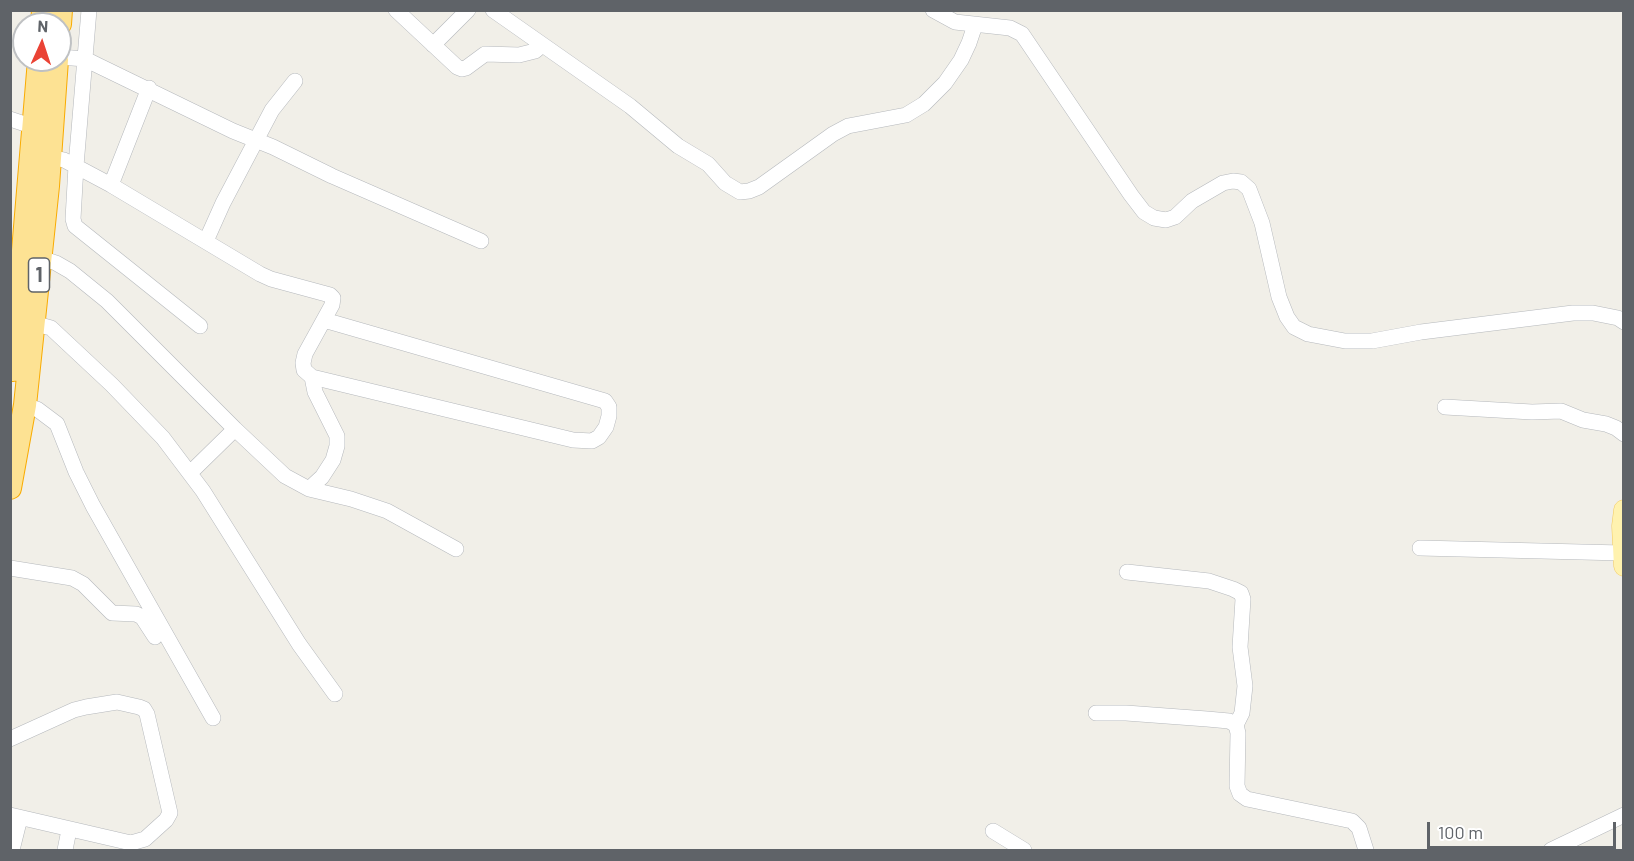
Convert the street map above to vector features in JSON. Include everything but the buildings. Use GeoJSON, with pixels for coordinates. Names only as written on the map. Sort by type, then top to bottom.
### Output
{"type":"FeatureCollection","features":[{"type":"Feature","properties":{"kind":"highway","name":"1"},"geometry":{"type":"LineString","coordinates":[[10,488],[18,398],[21,317],[18,201],[34,127],[38,72]]}},
{"type":"Feature","properties":{"kind":"highway","name":"1"},"geometry":{"type":"LineString","coordinates":[[18,398],[12,363],[21,317],[40,258],[58,72]]}},
{"type":"Feature","properties":{"kind":"main road"},"geometry":{"type":"LineString","coordinates":[[1623,510],[1623,560]]}},
{"type":"Feature","properties":{"kind":"street"},"geometry":{"type":"LineString","coordinates":[[89,10],[76,166],[73,219],[75,226],[200,326]]}},
{"type":"Feature","properties":{"kind":"street"},"geometry":{"type":"LineString","coordinates":[[396,10],[457,68],[466,68],[485,54],[519,55],[535,51],[541,46]]}},
{"type":"Feature","properties":{"kind":"street"},"geometry":{"type":"LineString","coordinates":[[433,45],[468,10]]}},
{"type":"Feature","properties":{"kind":"street"},"geometry":{"type":"LineString","coordinates":[[494,10],[541,46],[630,106],[678,146],[708,164],[725,183],[740,192],[759,187],[833,134],[848,126],[906,115],[924,104],[945,83],[961,60],[975,25]]}},
{"type":"Feature","properties":{"kind":"street"},"geometry":{"type":"LineString","coordinates":[[933,10],[955,22],[1010,28],[1022,34],[1131,195],[1144,212],[1154,218],[1166,220],[1175,217],[1192,201],[1223,183],[1241,182],[1249,189],[1262,223],[1279,297],[1287,316],[1294,327],[1308,334],[1346,341],[1372,341],[1421,332],[1573,313],[1593,313],[1623,321]]}},
{"type":"Feature","properties":{"kind":"street"},"geometry":{"type":"LineString","coordinates":[[72,58],[85,59],[149,88],[194,113],[481,241]]}},
{"type":"Feature","properties":{"kind":"street"},"geometry":{"type":"LineString","coordinates":[[206,241],[272,110],[295,81]]}},
{"type":"Feature","properties":{"kind":"street"},"geometry":{"type":"LineString","coordinates":[[111,185],[149,88]]}},
{"type":"Feature","properties":{"kind":"street"},"geometry":{"type":"LineString","coordinates":[[10,119],[34,127]]}},
{"type":"Feature","properties":{"kind":"street"},"geometry":{"type":"LineString","coordinates":[[50,157],[64,160],[111,185],[271,279],[330,295],[333,298],[332,305],[305,354],[308,373],[337,436],[337,446],[333,460],[322,477],[309,489]]}},
{"type":"Feature","properties":{"kind":"street"},"geometry":{"type":"LineString","coordinates":[[40,258],[70,271],[107,302],[285,476],[309,489],[387,511],[456,549]]}},
{"type":"Feature","properties":{"kind":"street"},"geometry":{"type":"LineString","coordinates":[[21,317],[51,328],[163,438],[225,524],[299,644],[335,694]]}},
{"type":"Feature","properties":{"kind":"street"},"geometry":{"type":"LineString","coordinates":[[308,373],[584,442],[599,437],[606,427],[609,407],[604,401],[324,320]]}},
{"type":"Feature","properties":{"kind":"street"},"geometry":{"type":"LineString","coordinates":[[18,398],[57,424],[81,482],[166,638],[213,718]]}},
{"type":"Feature","properties":{"kind":"street"},"geometry":{"type":"LineString","coordinates":[[1445,407],[1532,412],[1561,411],[1583,420],[1606,424],[1623,434]]}},
{"type":"Feature","properties":{"kind":"street"},"geometry":{"type":"LineString","coordinates":[[190,473],[235,429]]}},
{"type":"Feature","properties":{"kind":"street"},"geometry":{"type":"LineString","coordinates":[[1420,548],[1623,560]]}},
{"type":"Feature","properties":{"kind":"street"},"geometry":{"type":"LineString","coordinates":[[10,568],[59,574],[72,578],[83,584],[112,613],[136,614],[142,617],[155,637],[161,640],[166,638]]}},
{"type":"Feature","properties":{"kind":"street"},"geometry":{"type":"LineString","coordinates":[[1127,572],[1209,581],[1240,593],[1243,599],[1240,647],[1245,686],[1242,713],[1236,725],[1238,733],[1237,786],[1240,794],[1247,799],[1352,821],[1359,828],[1366,850]]}},
{"type":"Feature","properties":{"kind":"street"},"geometry":{"type":"LineString","coordinates":[[10,739],[74,710],[86,707],[117,702],[144,709],[169,808],[169,816],[145,838],[131,843],[15,817],[12,850]]}},
{"type":"Feature","properties":{"kind":"street"},"geometry":{"type":"LineString","coordinates":[[1096,713],[1207,719],[1229,721],[1236,725]]}},
{"type":"Feature","properties":{"kind":"street"},"geometry":{"type":"LineString","coordinates":[[1551,850],[1623,815]]}},
{"type":"Feature","properties":{"kind":"street"},"geometry":{"type":"LineString","coordinates":[[65,850],[69,830]]}},
{"type":"Feature","properties":{"kind":"street"},"geometry":{"type":"LineString","coordinates":[[993,831],[1024,850]]}}]}
